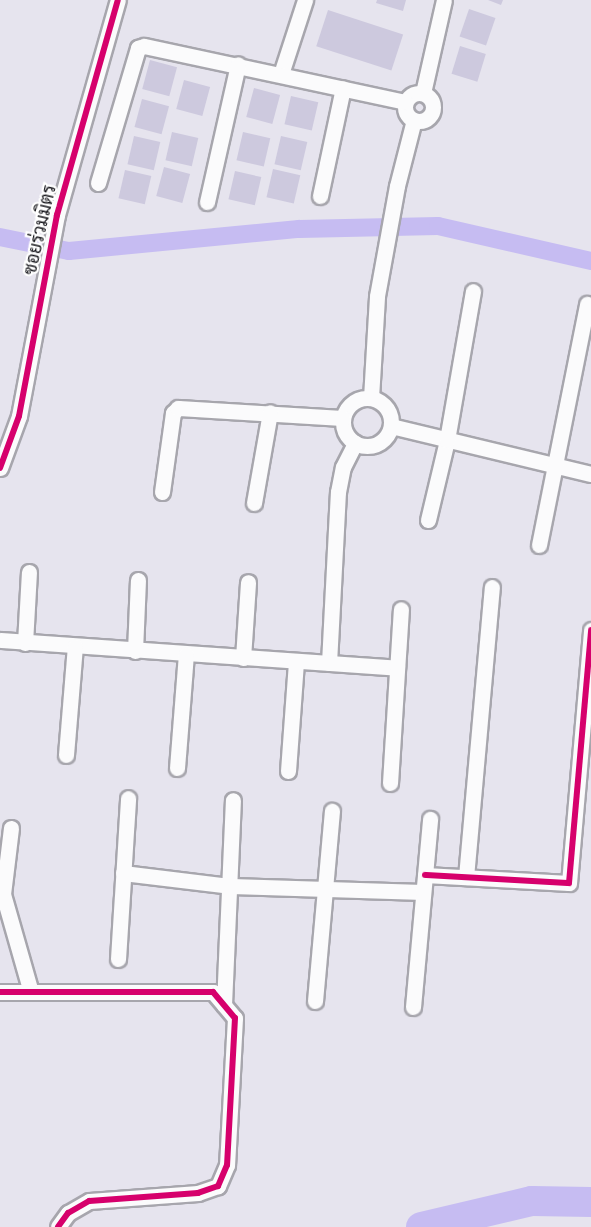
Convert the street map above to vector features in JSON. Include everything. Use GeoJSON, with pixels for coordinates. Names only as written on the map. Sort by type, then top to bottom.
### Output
{"type":"FeatureCollection","features":[{"type":"Feature","properties":{"kind":"street","name":"ซอยร่วมมิตร"},"geometry":{"type":"LineString","coordinates":[[0,468],[19,416],[57,214],[118,0]]}},
{"type":"Feature","properties":{"kind":"street"},"geometry":{"type":"LineString","coordinates":[[281,74],[305,0]]}},
{"type":"Feature","properties":{"kind":"street"},"geometry":{"type":"LineString","coordinates":[[423,93],[444,0]]}},
{"type":"Feature","properties":{"kind":"street"},"geometry":{"type":"LineString","coordinates":[[98,183],[138,48],[149,46],[238,64],[405,102]]}},
{"type":"Feature","properties":{"kind":"street"},"geometry":{"type":"LineString","coordinates":[[207,202],[238,64]]}},
{"type":"Feature","properties":{"kind":"street"},"geometry":{"type":"LineString","coordinates":[[320,196],[343,88]]}},
{"type":"Feature","properties":{"kind":"street"},"geometry":{"type":"LineString","coordinates":[[423,93],[431,100],[432,111],[425,119],[414,120],[406,113],[405,102],[412,94],[423,93]]}},
{"type":"Feature","properties":{"kind":"street"},"geometry":{"type":"LineString","coordinates":[[371,398],[377,296],[396,190],[414,120]]}},
{"type":"Feature","properties":{"kind":"street"},"geometry":{"type":"LineString","coordinates":[[428,520],[447,440],[473,291]]}},
{"type":"Feature","properties":{"kind":"street"},"geometry":{"type":"LineString","coordinates":[[539,545],[587,304]]}},
{"type":"Feature","properties":{"kind":"street"},"geometry":{"type":"LineString","coordinates":[[371,398],[387,408],[391,426],[382,442],[363,446],[348,436],[343,418],[353,402],[371,398]]}},
{"type":"Feature","properties":{"kind":"street"},"geometry":{"type":"LineString","coordinates":[[162,492],[173,413],[178,408],[343,418]]}},
{"type":"Feature","properties":{"kind":"street"},"geometry":{"type":"LineString","coordinates":[[254,502],[270,412]]}},
{"type":"Feature","properties":{"kind":"street"},"geometry":{"type":"LineString","coordinates":[[391,426],[557,463],[591,474]]}},
{"type":"Feature","properties":{"kind":"street"},"geometry":{"type":"LineString","coordinates":[[329,663],[338,492],[355,442]]}},
{"type":"Feature","properties":{"kind":"street"},"geometry":{"type":"LineString","coordinates":[[25,643],[29,572]]}},
{"type":"Feature","properties":{"kind":"street"},"geometry":{"type":"LineString","coordinates":[[135,651],[138,580]]}},
{"type":"Feature","properties":{"kind":"street"},"geometry":{"type":"LineString","coordinates":[[243,658],[248,582]]}},
{"type":"Feature","properties":{"kind":"street"},"geometry":{"type":"LineString","coordinates":[[466,877],[492,587]]}},
{"type":"Feature","properties":{"kind":"street"},"geometry":{"type":"LineString","coordinates":[[390,783],[401,609]]}},
{"type":"Feature","properties":{"kind":"street"},"geometry":{"type":"LineString","coordinates":[[425,875],[569,883],[591,637]]}},
{"type":"Feature","properties":{"kind":"street"},"geometry":{"type":"LineString","coordinates":[[0,640],[397,668]]}},
{"type":"Feature","properties":{"kind":"street"},"geometry":{"type":"LineString","coordinates":[[66,756],[75,646]]}},
{"type":"Feature","properties":{"kind":"street"},"geometry":{"type":"LineString","coordinates":[[177,768],[186,654]]}},
{"type":"Feature","properties":{"kind":"street"},"geometry":{"type":"LineString","coordinates":[[288,771],[296,661]]}},
{"type":"Feature","properties":{"kind":"street"},"geometry":{"type":"LineString","coordinates":[[118,959],[128,798]]}},
{"type":"Feature","properties":{"kind":"street"},"geometry":{"type":"LineString","coordinates":[[224,1005],[233,800]]}},
{"type":"Feature","properties":{"kind":"street"},"geometry":{"type":"LineString","coordinates":[[315,1000],[332,811]]}},
{"type":"Feature","properties":{"kind":"street"},"geometry":{"type":"LineString","coordinates":[[413,1007],[430,819]]}},
{"type":"Feature","properties":{"kind":"street"},"geometry":{"type":"LineString","coordinates":[[11,828],[3,894],[31,992]]}},
{"type":"Feature","properties":{"kind":"street"},"geometry":{"type":"LineString","coordinates":[[123,873],[231,886],[325,891],[423,892]]}},
{"type":"Feature","properties":{"kind":"street"},"geometry":{"type":"LineString","coordinates":[[0,992],[213,992],[235,1018],[226,1165],[218,1186],[198,1193],[89,1201],[68,1213],[58,1227]]}},
{"type":"Feature","properties":{"kind":"building"},"geometry":{"type":"Polygon","coordinates":[[[377,0],[406,0],[403,11],[376,3],[377,0]]]}},
{"type":"Feature","properties":{"kind":"building"},"geometry":{"type":"Polygon","coordinates":[[[488,0],[503,0],[501,5],[488,0]]]}},
{"type":"Feature","properties":{"kind":"building"},"geometry":{"type":"Polygon","coordinates":[[[469,9],[495,18],[486,46],[460,36],[469,9]]]}},
{"type":"Feature","properties":{"kind":"building"},"geometry":{"type":"Polygon","coordinates":[[[328,10],[403,34],[391,71],[316,46],[328,10]]]}},
{"type":"Feature","properties":{"kind":"building"},"geometry":{"type":"Polygon","coordinates":[[[460,46],[486,54],[477,82],[452,74],[460,46]]]}},
{"type":"Feature","properties":{"kind":"building"},"geometry":{"type":"Polygon","coordinates":[[[150,60],[177,67],[169,96],[142,89],[150,60]]]}},
{"type":"Feature","properties":{"kind":"building"},"geometry":{"type":"Polygon","coordinates":[[[184,80],[210,87],[202,116],[176,109],[184,80]]]}},
{"type":"Feature","properties":{"kind":"building"},"geometry":{"type":"Polygon","coordinates":[[[254,88],[280,95],[272,124],[246,117],[254,88]]]}},
{"type":"Feature","properties":{"kind":"building"},"geometry":{"type":"Polygon","coordinates":[[[291,96],[318,102],[312,131],[284,124],[291,96]]]}},
{"type":"Feature","properties":{"kind":"building"},"geometry":{"type":"Polygon","coordinates":[[[142,99],[169,106],[162,134],[134,127],[142,99]]]}},
{"type":"Feature","properties":{"kind":"building"},"geometry":{"type":"Polygon","coordinates":[[[172,132],[198,138],[192,166],[165,160],[172,132]]]}},
{"type":"Feature","properties":{"kind":"building"},"geometry":{"type":"Polygon","coordinates":[[[243,132],[270,138],[264,167],[236,160],[243,132]]]}},
{"type":"Feature","properties":{"kind":"building"},"geometry":{"type":"Polygon","coordinates":[[[134,136],[160,142],[154,170],[127,164],[134,136]]]}},
{"type":"Feature","properties":{"kind":"building"},"geometry":{"type":"Polygon","coordinates":[[[281,136],[307,142],[301,170],[274,164],[281,136]]]}},
{"type":"Feature","properties":{"kind":"building"},"geometry":{"type":"Polygon","coordinates":[[[164,167],[190,174],[182,203],[156,196],[164,167]]]}},
{"type":"Feature","properties":{"kind":"building"},"geometry":{"type":"Polygon","coordinates":[[[273,169],[300,175],[294,204],[266,197],[273,169]]]}},
{"type":"Feature","properties":{"kind":"building"},"geometry":{"type":"Polygon","coordinates":[[[125,170],[151,176],[145,204],[118,198],[125,170]]]}},
{"type":"Feature","properties":{"kind":"building"},"geometry":{"type":"Polygon","coordinates":[[[235,171],[261,177],[255,205],[228,199],[235,171]]]}},
{"type":"Feature","properties":{"kind":"waterway"},"geometry":{"type":"LineString","coordinates":[[0,237],[69,251],[299,229],[438,226],[591,261]]}},
{"type":"Feature","properties":{"kind":"waterway"},"geometry":{"type":"LineString","coordinates":[[421,1227],[532,1201],[591,1202]]}},
{"type":"Feature","properties":{"kind":"cycle path"},"geometry":{"type":"LineString","coordinates":[[0,468],[19,416],[57,215],[118,0]]}},
{"type":"Feature","properties":{"kind":"cycle path"},"geometry":{"type":"LineString","coordinates":[[425,875],[569,883],[591,630]]}},
{"type":"Feature","properties":{"kind":"cycle path"},"geometry":{"type":"LineString","coordinates":[[0,992],[213,992],[235,1018],[227,1165],[218,1186],[198,1193],[89,1201],[68,1213],[58,1227]]}}]}
